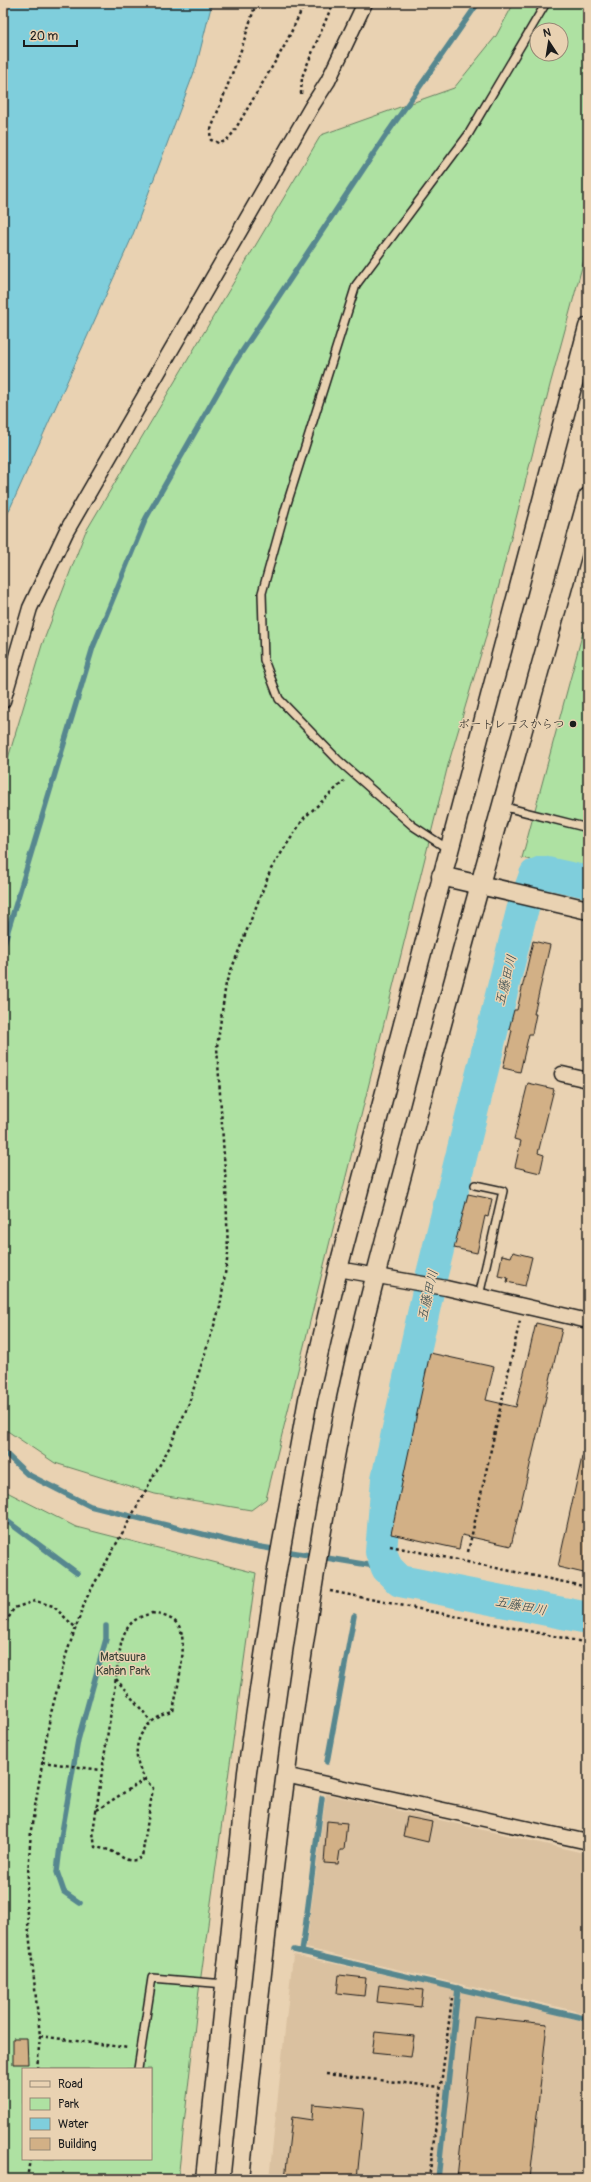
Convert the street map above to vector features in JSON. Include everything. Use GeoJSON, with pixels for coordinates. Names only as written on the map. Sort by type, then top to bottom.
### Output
{"type":"FeatureCollection","features":[{"type":"Feature","properties":{"kind":"street"},"geometry":{"type":"LineString","coordinates":[[3,701],[30,608],[66,532],[312,106],[328,82],[365,3]]}},
{"type":"Feature","properties":{"kind":"street"},"geometry":{"type":"LineString","coordinates":[[205,2179],[247,1772],[275,1581],[308,1399],[338,1269],[448,849],[588,327]]}},
{"type":"Feature","properties":{"kind":"street"},"geometry":{"type":"LineString","coordinates":[[240,2179],[285,1775],[324,1522],[342,1422],[376,1276],[478,885],[588,497]]}},
{"type":"Feature","properties":{"kind":"street"},"geometry":{"type":"LineString","coordinates":[[441,876],[588,910]]}},
{"type":"Feature","properties":{"kind":"street"},"geometry":{"type":"LineString","coordinates":[[562,1074],[588,1080]]}},
{"type":"Feature","properties":{"kind":"street"},"geometry":{"type":"LineString","coordinates":[[338,1269],[446,1288],[588,1320]]}},
{"type":"Feature","properties":{"kind":"street"},"geometry":{"type":"LineString","coordinates":[[285,1775],[588,1842]]}},
{"type":"Feature","properties":{"kind":"lane"},"geometry":{"type":"LineString","coordinates":[[448,849],[413,826],[353,772],[279,699],[264,660],[262,593],[286,507],[356,285],[468,135],[546,3]]}},
{"type":"Feature","properties":{"kind":"lane"},"geometry":{"type":"LineString","coordinates":[[501,806],[588,828]]}},
{"type":"Feature","properties":{"kind":"lane"},"geometry":{"type":"LineString","coordinates":[[475,1185],[503,1192],[479,1296]]}},
{"type":"Feature","properties":{"kind":"lane"},"geometry":{"type":"LineString","coordinates":[[138,2068],[152,1978],[225,1984]]}},
{"type":"Feature","properties":{"kind":"path"},"geometry":{"type":"LineString","coordinates":[[256,3],[241,50],[210,132],[211,140],[219,143],[226,141],[233,133],[285,45],[305,3]]}},
{"type":"Feature","properties":{"kind":"path"},"geometry":{"type":"LineString","coordinates":[[312,106],[302,98],[300,89],[302,77],[333,3]]}},
{"type":"Feature","properties":{"kind":"path"},"geometry":{"type":"LineString","coordinates":[[37,2068],[40,2036],[26,1904],[31,1830],[50,1717],[66,1655],[86,1599],[169,1448],[188,1406],[220,1307],[228,1254],[226,1187],[217,1047],[226,983],[271,869],[304,818],[353,772]]}},
{"type":"Feature","properties":{"kind":"path"},"geometry":{"type":"LineString","coordinates":[[468,1552],[523,1306]]}},
{"type":"Feature","properties":{"kind":"path"},"geometry":{"type":"LineString","coordinates":[[390,1546],[588,1587]]}},
{"type":"Feature","properties":{"kind":"path"},"geometry":{"type":"LineString","coordinates":[[314,1588],[588,1643]]}},
{"type":"Feature","properties":{"kind":"path"},"geometry":{"type":"LineString","coordinates":[[3,1628],[14,1608],[35,1601],[53,1606],[76,1628]]}},
{"type":"Feature","properties":{"kind":"path"},"geometry":{"type":"LineString","coordinates":[[152,1613],[166,1616],[179,1626],[183,1642],[173,1712],[151,1721],[143,1730],[138,1745],[137,1763],[145,1779],[153,1788],[142,1857],[136,1861],[128,1861],[109,1850],[96,1847],[93,1832],[115,1679],[126,1628],[138,1617],[152,1613]]}},
{"type":"Feature","properties":{"kind":"path"},"geometry":{"type":"LineString","coordinates":[[115,1679],[151,1721]]}},
{"type":"Feature","properties":{"kind":"path"},"geometry":{"type":"LineString","coordinates":[[42,1762],[101,1770]]}},
{"type":"Feature","properties":{"kind":"path"},"geometry":{"type":"LineString","coordinates":[[96,1810],[145,1779]]}},
{"type":"Feature","properties":{"kind":"path"},"geometry":{"type":"LineString","coordinates":[[429,2179],[452,1998]]}},
{"type":"Feature","properties":{"kind":"path"},"geometry":{"type":"LineString","coordinates":[[40,2036],[141,2050]]}},
{"type":"Feature","properties":{"kind":"path"},"geometry":{"type":"LineString","coordinates":[[326,2074],[440,2087]]}},
{"type":"Feature","properties":{"kind":"path"},"geometry":{"type":"LineString","coordinates":[[27,2179],[30,2160]]}},
{"type":"Feature","properties":{"kind":"shaded area"},"geometry":{"type":"Polygon","coordinates":[[[326,1794],[588,1854],[588,2014],[306,1948],[326,1794]]]}},
{"type":"Feature","properties":{"kind":"shaded area"},"geometry":{"type":"Polygon","coordinates":[[[293,1955],[448,1988],[588,2022],[588,2179],[269,2179],[293,1955]]]}},
{"type":"Feature","properties":{"kind":"green space"},"geometry":{"type":"Polygon","coordinates":[[[514,3],[588,3],[588,245],[550,385],[485,640],[448,765],[266,1499],[251,1510],[155,1494],[55,1463],[3,1428],[3,775],[42,645],[85,533],[321,135],[454,88],[496,36],[514,3]]]}},
{"type":"Feature","properties":{"kind":"green space","name":"ボートレースからつ"},"geometry":{"type":"Polygon","coordinates":[[[588,613],[588,873],[522,858],[588,613]]]}},
{"type":"Feature","properties":{"kind":"green space","name":"Matsuura Kahan Park"},"geometry":{"type":"Polygon","coordinates":[[[3,1490],[76,1527],[256,1573],[198,1998],[178,2179],[3,2179],[3,1490]]]}},
{"type":"Feature","properties":{"kind":"water"},"geometry":{"type":"Polygon","coordinates":[[[3,3],[212,3],[196,67],[132,237],[3,524],[3,3]]]}},
{"type":"Feature","properties":{"kind":"building"},"geometry":{"type":"Polygon","coordinates":[[[533,941],[550,945],[534,1014],[536,1014],[532,1034],[529,1034],[520,1072],[503,1068],[512,1030],[509,1029],[514,1010],[517,1010],[533,941]]]}},
{"type":"Feature","properties":{"kind":"building"},"geometry":{"type":"Polygon","coordinates":[[[528,1083],[554,1089],[538,1153],[544,1155],[540,1173],[515,1167],[521,1141],[514,1139],[528,1083]]]}},
{"type":"Feature","properties":{"kind":"building"},"geometry":{"type":"Polygon","coordinates":[[[468,1194],[492,1199],[488,1217],[485,1216],[477,1253],[454,1248],[468,1194]]]}},
{"type":"Feature","properties":{"kind":"building"},"geometry":{"type":"Polygon","coordinates":[[[513,1252],[532,1257],[525,1286],[507,1282],[508,1278],[498,1276],[502,1255],[511,1257],[513,1252]]]}},
{"type":"Feature","properties":{"kind":"building"},"geometry":{"type":"Polygon","coordinates":[[[536,1323],[562,1329],[511,1546],[462,1535],[459,1549],[391,1534],[430,1353],[494,1367],[486,1400],[516,1407],[536,1323]]]}},
{"type":"Feature","properties":{"kind":"building"},"geometry":{"type":"Polygon","coordinates":[[[582,1457],[588,1458],[588,1574],[558,1567],[582,1457]]]}},
{"type":"Feature","properties":{"kind":"building"},"geometry":{"type":"Polygon","coordinates":[[[407,1817],[432,1822],[428,1842],[403,1836],[407,1817]]]}},
{"type":"Feature","properties":{"kind":"building"},"geometry":{"type":"Polygon","coordinates":[[[327,1821],[347,1823],[344,1850],[340,1850],[338,1864],[324,1863],[327,1821]]]}},
{"type":"Feature","properties":{"kind":"building"},"geometry":{"type":"Polygon","coordinates":[[[339,1975],[366,1978],[364,1996],[337,1993],[339,1975]]]}},
{"type":"Feature","properties":{"kind":"building"},"geometry":{"type":"Polygon","coordinates":[[[379,1985],[423,1990],[421,2007],[377,2002],[379,1985]]]}},
{"type":"Feature","properties":{"kind":"building"},"geometry":{"type":"Polygon","coordinates":[[[474,2016],[547,2024],[530,2179],[457,2179],[474,2016]]]}},
{"type":"Feature","properties":{"kind":"building"},"geometry":{"type":"Polygon","coordinates":[[[375,2032],[414,2036],[411,2057],[372,2053],[375,2032]]]}},
{"type":"Feature","properties":{"kind":"building"},"geometry":{"type":"Polygon","coordinates":[[[13,2038],[27,2038],[28,2064],[13,2064],[13,2038]]]}},
{"type":"Feature","properties":{"kind":"building"},"geometry":{"type":"Polygon","coordinates":[[[313,2104],[364,2109],[357,2179],[285,2179],[292,2117],[312,2120],[313,2104]]]}},
{"type":"Feature","properties":{"kind":"waterway"},"geometry":{"type":"LineString","coordinates":[[3,947],[93,647],[146,518],[235,362],[384,138],[478,3]]}},
{"type":"Feature","properties":{"kind":"waterway","name":"五藤田川"},"geometry":{"type":"LineString","coordinates":[[588,882],[542,872],[535,875],[522,911],[431,1278],[387,1479],[381,1552],[387,1568],[400,1581],[588,1618]]}},
{"type":"Feature","properties":{"kind":"waterway"},"geometry":{"type":"LineString","coordinates":[[3,1451],[27,1474],[90,1506],[242,1544],[387,1568]]}},
{"type":"Feature","properties":{"kind":"waterway"},"geometry":{"type":"LineString","coordinates":[[3,1518],[77,1573]]}},
{"type":"Feature","properties":{"kind":"waterway"},"geometry":{"type":"LineString","coordinates":[[327,1762],[354,1616]]}},
{"type":"Feature","properties":{"kind":"waterway"},"geometry":{"type":"LineString","coordinates":[[80,1903],[64,1892],[57,1872],[61,1838],[78,1740],[106,1639],[106,1626]]}},
{"type":"Feature","properties":{"kind":"waterway"},"geometry":{"type":"LineString","coordinates":[[302,1952],[322,1798]]}},
{"type":"Feature","properties":{"kind":"waterway"},"geometry":{"type":"LineString","coordinates":[[294,1950],[588,2019]]}},
{"type":"Feature","properties":{"kind":"waterway"},"geometry":{"type":"LineString","coordinates":[[438,2179],[458,1988]]}},
{"type":"Feature","properties":{"kind":"place","name":"ボートレースからつ"},"geometry":{"type":"Point","coordinates":[573,724]}}]}
